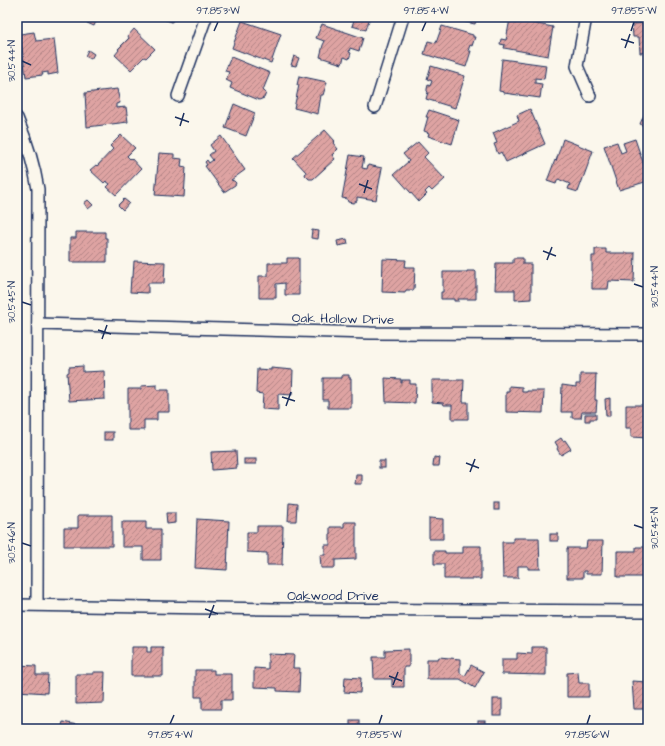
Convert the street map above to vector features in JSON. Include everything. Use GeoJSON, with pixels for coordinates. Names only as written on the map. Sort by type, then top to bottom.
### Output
{"type":"FeatureCollection","features":[{"type":"Feature","properties":{"kind":"street"},"geometry":{"type":"LineString","coordinates":[[178,96],[206,17]]}},
{"type":"Feature","properties":{"kind":"street"},"geometry":{"type":"LineString","coordinates":[[375,107],[403,17]]}},
{"type":"Feature","properties":{"kind":"street"},"geometry":{"type":"LineString","coordinates":[[586,17],[577,66],[590,96]]}},
{"type":"Feature","properties":{"kind":"street"},"geometry":{"type":"LineString","coordinates":[[17,118],[28,142],[38,189],[37,604]]}},
{"type":"Feature","properties":{"kind":"street","name":"Oak Hollow Drive"},"geometry":{"type":"LineString","coordinates":[[38,324],[370,333],[648,334]]}},
{"type":"Feature","properties":{"kind":"street","name":"Oakwood Drive"},"geometry":{"type":"LineString","coordinates":[[17,605],[37,604],[273,609],[648,611]]}},
{"type":"Feature","properties":{"kind":"building"},"geometry":{"type":"Polygon","coordinates":[[[74,17],[98,17],[94,26],[74,17]]]}},
{"type":"Feature","properties":{"kind":"building"},"geometry":{"type":"Polygon","coordinates":[[[157,17],[174,17],[172,22],[157,17]]]}},
{"type":"Feature","properties":{"kind":"building"},"geometry":{"type":"Polygon","coordinates":[[[344,17],[370,17],[366,30],[352,26],[354,20],[344,17]]]}},
{"type":"Feature","properties":{"kind":"building"},"geometry":{"type":"Polygon","coordinates":[[[442,17],[477,17],[475,24],[442,17]]]}},
{"type":"Feature","properties":{"kind":"building"},"geometry":{"type":"Polygon","coordinates":[[[510,19],[553,27],[548,56],[504,48],[505,45],[500,44],[501,39],[506,40],[510,19]]]}},
{"type":"Feature","properties":{"kind":"building"},"geometry":{"type":"Polygon","coordinates":[[[242,21],[281,34],[271,63],[232,48],[242,21]]]}},
{"type":"Feature","properties":{"kind":"building"},"geometry":{"type":"Polygon","coordinates":[[[648,23],[648,52],[640,53],[639,37],[633,37],[632,24],[648,23]]]}},
{"type":"Feature","properties":{"kind":"building"},"geometry":{"type":"Polygon","coordinates":[[[322,24],[363,38],[359,51],[350,48],[349,52],[351,53],[349,59],[344,57],[342,64],[320,57],[325,41],[316,38],[322,24]]]}},
{"type":"Feature","properties":{"kind":"building"},"geometry":{"type":"Polygon","coordinates":[[[442,26],[473,35],[473,37],[475,37],[472,46],[470,45],[468,51],[471,51],[466,67],[424,54],[428,41],[436,43],[442,26]]]}},
{"type":"Feature","properties":{"kind":"building"},"geometry":{"type":"Polygon","coordinates":[[[134,29],[155,49],[146,58],[144,57],[131,70],[115,55],[119,50],[118,49],[129,38],[128,36],[134,29]]]}},
{"type":"Feature","properties":{"kind":"building"},"geometry":{"type":"Polygon","coordinates":[[[34,32],[36,41],[54,39],[58,73],[48,75],[48,72],[42,73],[43,75],[26,77],[20,34],[34,32]]]}},
{"type":"Feature","properties":{"kind":"building"},"geometry":{"type":"Polygon","coordinates":[[[88,50],[94,54],[91,59],[85,56],[88,50]]]}},
{"type":"Feature","properties":{"kind":"building"},"geometry":{"type":"Polygon","coordinates":[[[294,56],[299,58],[296,66],[291,65],[294,56]]]}},
{"type":"Feature","properties":{"kind":"building"},"geometry":{"type":"Polygon","coordinates":[[[231,57],[270,73],[263,90],[266,93],[264,98],[259,100],[230,88],[232,83],[226,80],[229,72],[225,71],[231,57]]]}},
{"type":"Feature","properties":{"kind":"building"},"geometry":{"type":"Polygon","coordinates":[[[502,59],[546,65],[544,79],[535,78],[535,83],[542,84],[540,98],[499,91],[502,59]]]}},
{"type":"Feature","properties":{"kind":"building"},"geometry":{"type":"Polygon","coordinates":[[[431,66],[465,76],[455,108],[426,99],[428,85],[430,86],[432,81],[427,79],[431,66]]]}},
{"type":"Feature","properties":{"kind":"building"},"geometry":{"type":"Polygon","coordinates":[[[299,76],[327,82],[323,95],[321,95],[318,114],[294,108],[299,85],[297,85],[299,76]]]}},
{"type":"Feature","properties":{"kind":"building"},"geometry":{"type":"Polygon","coordinates":[[[117,89],[120,103],[116,104],[116,108],[126,107],[128,122],[87,127],[85,93],[117,89]]]}},
{"type":"Feature","properties":{"kind":"building"},"geometry":{"type":"Polygon","coordinates":[[[234,104],[255,113],[246,136],[225,128],[234,104]]]}},
{"type":"Feature","properties":{"kind":"building"},"geometry":{"type":"Polygon","coordinates":[[[648,106],[648,128],[640,124],[648,106]]]}},
{"type":"Feature","properties":{"kind":"building"},"geometry":{"type":"Polygon","coordinates":[[[530,109],[545,144],[506,162],[501,152],[498,154],[494,144],[497,143],[493,133],[519,121],[517,115],[530,109]]]}},
{"type":"Feature","properties":{"kind":"building"},"geometry":{"type":"Polygon","coordinates":[[[429,110],[459,120],[452,144],[428,136],[429,133],[424,131],[428,117],[426,117],[429,110]]]}},
{"type":"Feature","properties":{"kind":"building"},"geometry":{"type":"Polygon","coordinates":[[[325,130],[335,141],[333,143],[338,149],[332,155],[335,159],[313,179],[309,179],[305,175],[306,172],[293,158],[325,130]]]}},
{"type":"Feature","properties":{"kind":"building"},"geometry":{"type":"Polygon","coordinates":[[[121,135],[135,148],[127,156],[130,159],[131,158],[141,169],[116,195],[107,187],[110,184],[106,181],[104,183],[90,170],[96,165],[97,166],[113,149],[110,146],[121,135]]]}},
{"type":"Feature","properties":{"kind":"building"},"geometry":{"type":"Polygon","coordinates":[[[221,136],[245,170],[231,180],[236,183],[235,185],[224,192],[205,166],[207,165],[205,162],[207,160],[209,163],[213,160],[209,155],[214,151],[210,145],[221,136]]]}},
{"type":"Feature","properties":{"kind":"building"},"geometry":{"type":"Polygon","coordinates":[[[563,139],[593,151],[578,192],[568,189],[570,184],[558,179],[556,184],[547,181],[555,160],[556,161],[563,139]]]}},
{"type":"Feature","properties":{"kind":"building"},"geometry":{"type":"Polygon","coordinates":[[[635,139],[648,181],[619,190],[604,146],[617,142],[621,153],[626,151],[623,143],[635,139]]]}},
{"type":"Feature","properties":{"kind":"building"},"geometry":{"type":"Polygon","coordinates":[[[418,142],[428,153],[424,157],[445,179],[432,191],[429,188],[425,192],[427,194],[419,202],[394,174],[409,161],[403,154],[418,142]]]}},
{"type":"Feature","properties":{"kind":"building"},"geometry":{"type":"Polygon","coordinates":[[[159,153],[174,154],[174,158],[182,159],[181,166],[186,167],[184,197],[155,195],[159,153]]]}},
{"type":"Feature","properties":{"kind":"building"},"geometry":{"type":"Polygon","coordinates":[[[350,155],[364,157],[362,168],[367,169],[368,165],[382,168],[376,200],[357,197],[357,201],[353,203],[342,198],[350,155]]]}},
{"type":"Feature","properties":{"kind":"building"},"geometry":{"type":"Polygon","coordinates":[[[124,199],[129,203],[123,210],[118,205],[124,199]]]}},
{"type":"Feature","properties":{"kind":"building"},"geometry":{"type":"Polygon","coordinates":[[[88,200],[93,205],[88,209],[84,203],[88,200]]]}},
{"type":"Feature","properties":{"kind":"building"},"geometry":{"type":"Polygon","coordinates":[[[312,230],[319,231],[318,239],[311,238],[312,230]]]}},
{"type":"Feature","properties":{"kind":"building"},"geometry":{"type":"Polygon","coordinates":[[[76,232],[105,232],[105,238],[107,238],[107,262],[70,262],[70,238],[76,238],[76,232]]]}},
{"type":"Feature","properties":{"kind":"building"},"geometry":{"type":"Polygon","coordinates":[[[347,239],[348,244],[338,246],[337,241],[347,239]]]}},
{"type":"Feature","properties":{"kind":"building"},"geometry":{"type":"Polygon","coordinates":[[[595,249],[606,249],[606,253],[635,253],[634,282],[609,281],[608,289],[592,289],[592,256],[595,256],[595,249]]]}},
{"type":"Feature","properties":{"kind":"building"},"geometry":{"type":"Polygon","coordinates":[[[287,258],[299,258],[299,295],[285,295],[285,283],[276,284],[276,298],[259,298],[259,276],[268,276],[268,263],[287,263],[287,258]]]}},
{"type":"Feature","properties":{"kind":"building"},"geometry":{"type":"Polygon","coordinates":[[[513,258],[523,258],[523,264],[531,264],[531,299],[515,300],[515,290],[495,290],[496,263],[513,263],[513,258]]]}},
{"type":"Feature","properties":{"kind":"building"},"geometry":{"type":"Polygon","coordinates":[[[383,259],[406,260],[405,267],[415,267],[414,290],[406,290],[405,293],[382,292],[383,259]]]}},
{"type":"Feature","properties":{"kind":"building"},"geometry":{"type":"Polygon","coordinates":[[[134,261],[165,262],[164,283],[148,283],[148,293],[130,292],[134,261]]]}},
{"type":"Feature","properties":{"kind":"building"},"geometry":{"type":"Polygon","coordinates":[[[443,272],[476,272],[476,299],[458,299],[459,301],[454,301],[454,299],[441,299],[441,292],[443,292],[443,272]]]}},
{"type":"Feature","properties":{"kind":"building"},"geometry":{"type":"Polygon","coordinates":[[[83,366],[83,372],[104,371],[105,399],[69,401],[67,373],[69,372],[69,367],[83,366]]]}},
{"type":"Feature","properties":{"kind":"building"},"geometry":{"type":"Polygon","coordinates":[[[271,368],[293,370],[292,395],[278,394],[278,410],[262,409],[263,394],[256,393],[257,369],[271,370],[271,368]]]}},
{"type":"Feature","properties":{"kind":"building"},"geometry":{"type":"Polygon","coordinates":[[[580,374],[596,374],[596,412],[582,412],[581,418],[572,418],[572,412],[561,412],[562,385],[576,387],[576,384],[580,384],[580,374]]]}},
{"type":"Feature","properties":{"kind":"building"},"geometry":{"type":"Polygon","coordinates":[[[342,375],[349,375],[349,378],[351,378],[351,408],[328,408],[328,400],[323,400],[323,378],[342,378],[342,375]]]}},
{"type":"Feature","properties":{"kind":"building"},"geometry":{"type":"Polygon","coordinates":[[[385,378],[401,379],[401,383],[402,380],[410,380],[410,384],[416,384],[415,403],[386,402],[385,378]]]}},
{"type":"Feature","properties":{"kind":"building"},"geometry":{"type":"Polygon","coordinates":[[[432,380],[464,380],[463,402],[468,402],[468,419],[452,419],[452,405],[432,402],[432,380]]]}},
{"type":"Feature","properties":{"kind":"building"},"geometry":{"type":"Polygon","coordinates":[[[157,385],[157,390],[169,390],[169,412],[157,412],[157,420],[144,420],[144,430],[128,430],[128,389],[141,389],[141,386],[157,385]]]}},
{"type":"Feature","properties":{"kind":"building"},"geometry":{"type":"Polygon","coordinates":[[[509,386],[522,387],[522,392],[544,391],[543,413],[506,412],[506,392],[509,392],[509,386]]]}},
{"type":"Feature","properties":{"kind":"building"},"geometry":{"type":"Polygon","coordinates":[[[610,398],[610,416],[606,416],[605,399],[610,398]]]}},
{"type":"Feature","properties":{"kind":"building"},"geometry":{"type":"Polygon","coordinates":[[[626,405],[644,405],[644,414],[648,414],[648,438],[631,437],[631,428],[626,428],[626,405]]]}},
{"type":"Feature","properties":{"kind":"building"},"geometry":{"type":"Polygon","coordinates":[[[585,414],[596,414],[596,419],[585,421],[585,414]]]}},
{"type":"Feature","properties":{"kind":"building"},"geometry":{"type":"Polygon","coordinates":[[[104,432],[113,432],[113,440],[104,440],[104,432]]]}},
{"type":"Feature","properties":{"kind":"building"},"geometry":{"type":"Polygon","coordinates":[[[561,438],[563,441],[565,440],[571,449],[561,455],[555,442],[561,438]]]}},
{"type":"Feature","properties":{"kind":"building"},"geometry":{"type":"Polygon","coordinates":[[[236,451],[237,468],[212,470],[211,452],[236,451]]]}},
{"type":"Feature","properties":{"kind":"building"},"geometry":{"type":"Polygon","coordinates":[[[434,457],[440,458],[439,466],[433,466],[434,457]]]}},
{"type":"Feature","properties":{"kind":"building"},"geometry":{"type":"Polygon","coordinates":[[[244,459],[256,459],[256,464],[244,464],[244,459]]]}},
{"type":"Feature","properties":{"kind":"building"},"geometry":{"type":"Polygon","coordinates":[[[379,461],[385,461],[385,468],[379,468],[379,461]]]}},
{"type":"Feature","properties":{"kind":"building"},"geometry":{"type":"Polygon","coordinates":[[[356,475],[362,475],[362,484],[355,484],[356,475]]]}},
{"type":"Feature","properties":{"kind":"building"},"geometry":{"type":"Polygon","coordinates":[[[289,503],[297,504],[296,521],[288,521],[289,503]]]}},
{"type":"Feature","properties":{"kind":"building"},"geometry":{"type":"Polygon","coordinates":[[[494,503],[499,503],[499,510],[494,510],[494,503]]]}},
{"type":"Feature","properties":{"kind":"building"},"geometry":{"type":"Polygon","coordinates":[[[166,513],[175,513],[175,523],[167,524],[166,513]]]}},
{"type":"Feature","properties":{"kind":"building"},"geometry":{"type":"Polygon","coordinates":[[[78,515],[112,515],[112,546],[64,546],[64,528],[78,528],[78,515]]]}},
{"type":"Feature","properties":{"kind":"building"},"geometry":{"type":"Polygon","coordinates":[[[429,518],[443,519],[443,539],[429,539],[429,518]]]}},
{"type":"Feature","properties":{"kind":"building"},"geometry":{"type":"Polygon","coordinates":[[[197,519],[229,521],[227,570],[195,568],[197,519]]]}},
{"type":"Feature","properties":{"kind":"building"},"geometry":{"type":"Polygon","coordinates":[[[122,522],[146,522],[146,529],[161,529],[161,560],[143,560],[143,547],[122,547],[122,522]]]}},
{"type":"Feature","properties":{"kind":"building"},"geometry":{"type":"Polygon","coordinates":[[[344,522],[356,522],[356,559],[335,560],[335,568],[321,568],[320,555],[325,555],[325,545],[330,545],[330,527],[344,527],[344,522]]]}},
{"type":"Feature","properties":{"kind":"building"},"geometry":{"type":"Polygon","coordinates":[[[257,526],[283,526],[282,565],[267,565],[267,553],[247,552],[247,532],[257,532],[257,526]]]}},
{"type":"Feature","properties":{"kind":"building"},"geometry":{"type":"Polygon","coordinates":[[[550,534],[558,534],[558,541],[550,541],[550,534]]]}},
{"type":"Feature","properties":{"kind":"building"},"geometry":{"type":"Polygon","coordinates":[[[513,538],[539,538],[540,569],[528,569],[528,566],[518,566],[518,578],[503,578],[502,542],[513,542],[513,538]]]}},
{"type":"Feature","properties":{"kind":"building"},"geometry":{"type":"Polygon","coordinates":[[[587,541],[603,541],[602,574],[586,574],[586,571],[583,571],[583,578],[567,578],[567,548],[586,548],[587,541]]]}},
{"type":"Feature","properties":{"kind":"building"},"geometry":{"type":"Polygon","coordinates":[[[463,546],[481,546],[481,579],[444,579],[444,564],[434,564],[434,551],[445,551],[445,553],[463,553],[463,546]]]}},
{"type":"Feature","properties":{"kind":"building"},"geometry":{"type":"Polygon","coordinates":[[[636,547],[648,547],[648,577],[617,577],[617,551],[636,551],[636,547]]]}},
{"type":"Feature","properties":{"kind":"building"},"geometry":{"type":"Polygon","coordinates":[[[132,647],[147,647],[147,652],[151,652],[151,647],[163,647],[163,676],[131,676],[132,647]]]}},
{"type":"Feature","properties":{"kind":"building"},"geometry":{"type":"Polygon","coordinates":[[[532,647],[546,647],[546,675],[502,674],[502,659],[517,659],[517,653],[532,654],[532,647]]]}},
{"type":"Feature","properties":{"kind":"building"},"geometry":{"type":"Polygon","coordinates":[[[409,649],[409,667],[404,667],[404,687],[392,687],[392,679],[374,679],[373,657],[385,657],[385,650],[409,649]]]}},
{"type":"Feature","properties":{"kind":"building"},"geometry":{"type":"Polygon","coordinates":[[[268,654],[294,655],[293,668],[300,668],[299,692],[277,691],[277,688],[254,687],[254,668],[268,669],[268,654]]]}},
{"type":"Feature","properties":{"kind":"building"},"geometry":{"type":"Polygon","coordinates":[[[439,657],[460,659],[460,673],[465,676],[471,665],[484,672],[475,688],[460,679],[427,679],[427,659],[438,659],[439,657]]]}},
{"type":"Feature","properties":{"kind":"building"},"geometry":{"type":"Polygon","coordinates":[[[17,665],[36,666],[36,675],[48,675],[47,693],[17,691],[17,665]]]}},
{"type":"Feature","properties":{"kind":"building"},"geometry":{"type":"Polygon","coordinates":[[[195,670],[214,670],[214,674],[232,674],[232,700],[221,700],[221,709],[202,709],[202,697],[195,697],[195,670]]]}},
{"type":"Feature","properties":{"kind":"building"},"geometry":{"type":"Polygon","coordinates":[[[93,672],[105,672],[104,703],[76,704],[76,674],[93,674],[93,672]]]}},
{"type":"Feature","properties":{"kind":"building"},"geometry":{"type":"Polygon","coordinates":[[[578,672],[579,683],[589,683],[589,697],[567,697],[567,673],[578,672]]]}},
{"type":"Feature","properties":{"kind":"building"},"geometry":{"type":"Polygon","coordinates":[[[345,677],[361,678],[360,693],[344,692],[345,677]]]}},
{"type":"Feature","properties":{"kind":"building"},"geometry":{"type":"Polygon","coordinates":[[[632,681],[648,682],[648,709],[634,709],[632,681]]]}},
{"type":"Feature","properties":{"kind":"building"},"geometry":{"type":"Polygon","coordinates":[[[493,699],[502,699],[502,716],[493,716],[493,699]]]}},
{"type":"Feature","properties":{"kind":"building"},"geometry":{"type":"Polygon","coordinates":[[[350,720],[359,720],[359,729],[350,729],[350,720]]]}},
{"type":"Feature","properties":{"kind":"building"},"geometry":{"type":"Polygon","coordinates":[[[478,721],[485,721],[485,728],[478,728],[478,721]]]}},
{"type":"Feature","properties":{"kind":"building"},"geometry":{"type":"Polygon","coordinates":[[[63,722],[82,726],[82,729],[61,729],[63,722]]]}}]}
